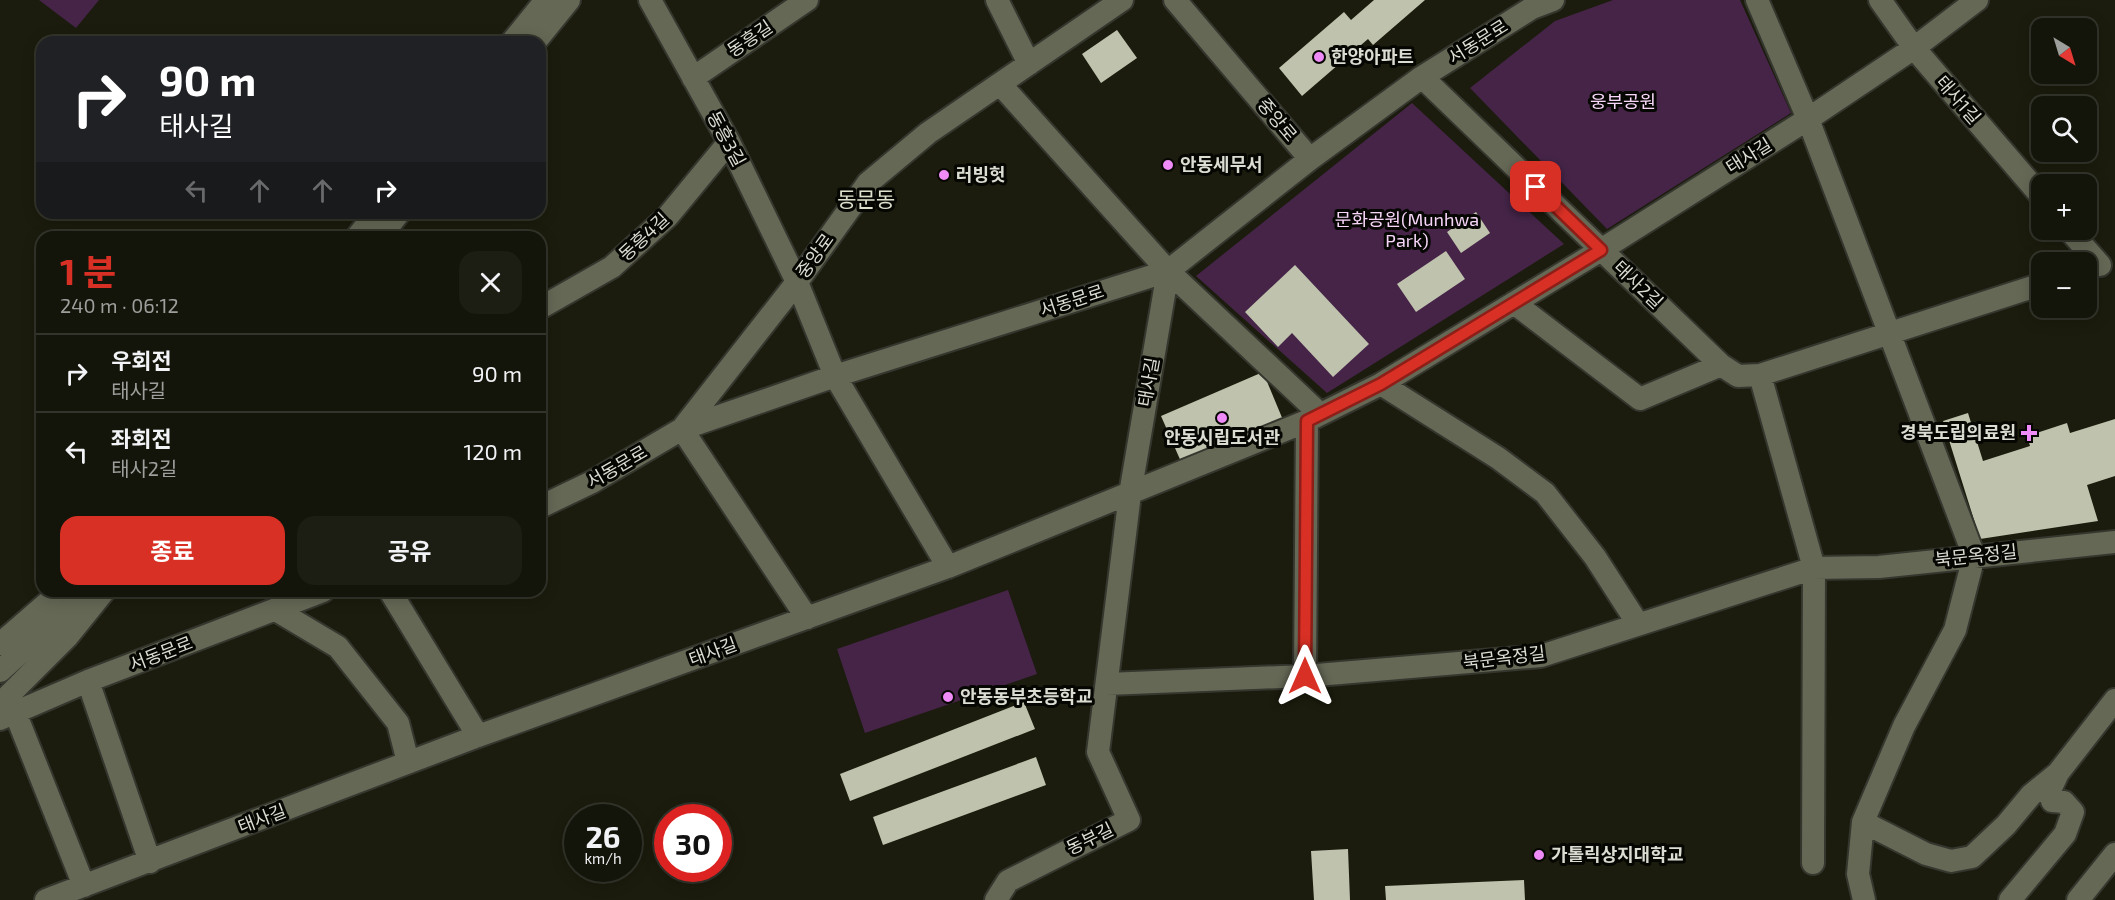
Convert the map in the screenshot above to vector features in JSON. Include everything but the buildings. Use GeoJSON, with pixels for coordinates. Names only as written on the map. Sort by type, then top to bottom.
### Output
{"type":"FeatureCollection","features":[{"type":"Feature","properties":{"kind":"street"},"geometry":{"type":"LineString","coordinates":[[517,36],[546,0]]}},
{"type":"Feature","properties":{"kind":"street"},"geometry":{"type":"LineString","coordinates":[[540,36],[569,0]]}},
{"type":"Feature","properties":{"kind":"street","name":"동흥3길"},"geometry":{"type":"LineString","coordinates":[[650,0],[729,142],[796,282],[835,376]]}},
{"type":"Feature","properties":{"kind":"street","name":"동흥길"},"geometry":{"type":"LineString","coordinates":[[693,78],[807,0]]}},
{"type":"Feature","properties":{"kind":"street"},"geometry":{"type":"LineString","coordinates":[[997,0],[1029,64]]}},
{"type":"Feature","properties":{"kind":"street","name":"중앙로"},"geometry":{"type":"LineString","coordinates":[[682,429],[796,282],[868,183],[928,133],[1122,0]]}},
{"type":"Feature","properties":{"kind":"street","name":"중앙로"},"geometry":{"type":"LineString","coordinates":[[1175,0],[1310,159]]}},
{"type":"Feature","properties":{"kind":"street"},"geometry":{"type":"LineString","coordinates":[[1757,0],[1808,119],[1974,556],[1955,630],[1904,726],[1863,822],[1858,874],[1864,900]]}},
{"type":"Feature","properties":{"kind":"street","name":"태사1길"},"geometry":{"type":"LineString","coordinates":[[1880,0],[1914,48],[2031,185]]}},
{"type":"Feature","properties":{"kind":"street","name":"태사길"},"geometry":{"type":"LineString","coordinates":[[46,900],[478,736],[948,567],[1314,417],[1381,384],[1601,250],[1808,119],[1914,48],[1977,0]]}},
{"type":"Feature","properties":{"kind":"street","name":"서동문로"},"geometry":{"type":"LineString","coordinates":[[546,504],[592,482],[682,429],[835,376],[1168,271],[1310,159],[1422,77],[1538,3]]}},
{"type":"Feature","properties":{"kind":"street","name":"태사2길"},"geometry":{"type":"LineString","coordinates":[[1422,77],[1721,365],[1738,376],[1760,375],[2031,288]]}},
{"type":"Feature","properties":{"kind":"street"},"geometry":{"type":"LineString","coordinates":[[1000,84],[1168,271],[1314,417],[1305,676]]}},
{"type":"Feature","properties":{"kind":"street","name":"동흥4길"},"geometry":{"type":"LineString","coordinates":[[546,305],[612,267],[668,216],[729,142]]}},
{"type":"Feature","properties":{"kind":"street"},"geometry":{"type":"LineString","coordinates":[[362,231],[371,219]]}},
{"type":"Feature","properties":{"kind":"street"},"geometry":{"type":"LineString","coordinates":[[385,231],[394,219]]}},
{"type":"Feature","properties":{"kind":"street"},"geometry":{"type":"LineString","coordinates":[[2078,240],[2100,265]]}},
{"type":"Feature","properties":{"kind":"street","name":"태사길"},"geometry":{"type":"LineString","coordinates":[[1130,494],[1168,271]]}},
{"type":"Feature","properties":{"kind":"street"},"geometry":{"type":"LineString","coordinates":[[1515,303],[1640,399],[1721,365]]}},
{"type":"Feature","properties":{"kind":"street"},"geometry":{"type":"LineString","coordinates":[[1760,375],[1814,568],[1813,863]]}},
{"type":"Feature","properties":{"kind":"street"},"geometry":{"type":"LineString","coordinates":[[835,376],[948,567]]}},
{"type":"Feature","properties":{"kind":"street"},"geometry":{"type":"LineString","coordinates":[[1381,384],[1498,458],[1545,493],[1595,558],[1638,624]]}},
{"type":"Feature","properties":{"kind":"street"},"geometry":{"type":"LineString","coordinates":[[682,429],[807,618]]}},
{"type":"Feature","properties":{"kind":"street"},"geometry":{"type":"LineString","coordinates":[[1107,684],[1130,494]]}},
{"type":"Feature","properties":{"kind":"street","name":"북문옥정길"},"geometry":{"type":"LineString","coordinates":[[1107,684],[1305,676],[1541,656],[1814,568],[1879,567],[2115,542]]}},
{"type":"Feature","properties":{"kind":"street"},"geometry":{"type":"LineString","coordinates":[[84,886],[5,712],[99,597]]}},
{"type":"Feature","properties":{"kind":"street","name":"서동문로"},"geometry":{"type":"LineString","coordinates":[[5,712],[308,597]]}},
{"type":"Feature","properties":{"kind":"street"},"geometry":{"type":"LineString","coordinates":[[394,597],[478,736]]}},
{"type":"Feature","properties":{"kind":"street"},"geometry":{"type":"LineString","coordinates":[[0,644],[65,601]]}},
{"type":"Feature","properties":{"kind":"street"},"geometry":{"type":"LineString","coordinates":[[0,671],[65,601]]}},
{"type":"Feature","properties":{"kind":"street"},"geometry":{"type":"LineString","coordinates":[[276,610],[338,647],[398,723],[408,762]]}},
{"type":"Feature","properties":{"kind":"street"},"geometry":{"type":"LineString","coordinates":[[88,681],[150,862]]}},
{"type":"Feature","properties":{"kind":"street","name":"동부길"},"geometry":{"type":"LineString","coordinates":[[996,900],[1008,881],[1129,820],[1098,752],[1107,684]]}},
{"type":"Feature","properties":{"kind":"street"},"geometry":{"type":"LineString","coordinates":[[2010,900],[2065,834],[2073,812],[2064,802],[2052,801],[2050,790],[2058,773],[2115,700]]}},
{"type":"Feature","properties":{"kind":"street"},"geometry":{"type":"LineString","coordinates":[[1863,822],[1926,854],[1951,861],[1972,857],[2006,825],[2031,795],[2058,773]]}},
{"type":"Feature","properties":{"kind":"street"},"geometry":{"type":"LineString","coordinates":[[2078,900],[2115,854]]}},
{"type":"Feature","properties":{"kind":"green space"},"geometry":{"type":"Polygon","coordinates":[[[39,0],[99,0],[76,28],[39,0]]]}},
{"type":"Feature","properties":{"kind":"green space","name":"웅부공원"},"geometry":{"type":"Polygon","coordinates":[[[1613,0],[1740,0],[1791,113],[1607,229],[1470,88],[1555,21],[1613,0]]]}},
{"type":"Feature","properties":{"kind":"green space","name":"문화공원(Munhwa Park)"},"geometry":{"type":"Polygon","coordinates":[[[1412,103],[1564,244],[1327,393],[1196,276],[1412,103]]]}},
{"type":"Feature","properties":{"kind":"green space"},"geometry":{"type":"Polygon","coordinates":[[[1008,590],[1037,674],[865,733],[837,649],[1008,590]]]}},
{"type":"Feature","properties":{"kind":"place","name":"한양아파트"},"geometry":{"type":"Point","coordinates":[1319,57]}},
{"type":"Feature","properties":{"kind":"place","name":"안동세무서"},"geometry":{"type":"Point","coordinates":[1168,165]}},
{"type":"Feature","properties":{"kind":"place","name":"러빙헛"},"geometry":{"type":"Point","coordinates":[944,175]}},
{"type":"Feature","properties":{"kind":"place","name":"안동시립도서관"},"geometry":{"type":"Point","coordinates":[1222,418]}},
{"type":"Feature","properties":{"kind":"place","name":"경북도립의료원"},"geometry":{"type":"Point","coordinates":[2029,433]}},
{"type":"Feature","properties":{"kind":"place","name":"안동동부초등학교"},"geometry":{"type":"Point","coordinates":[948,697]}},
{"type":"Feature","properties":{"kind":"place","name":"가톨릭상지대학교"},"geometry":{"type":"Point","coordinates":[1539,855]}},
{"type":"Feature","properties":{"kind":"district","name":"동문동"},"geometry":{"type":"Point","coordinates":[866,200]}},
{"type":"Feature","properties":{"kind":"route"},"geometry":{"type":"LineString","coordinates":[[1305,676],[1307,421],[1381,384],[1601,250],[1536,187]]}}]}
